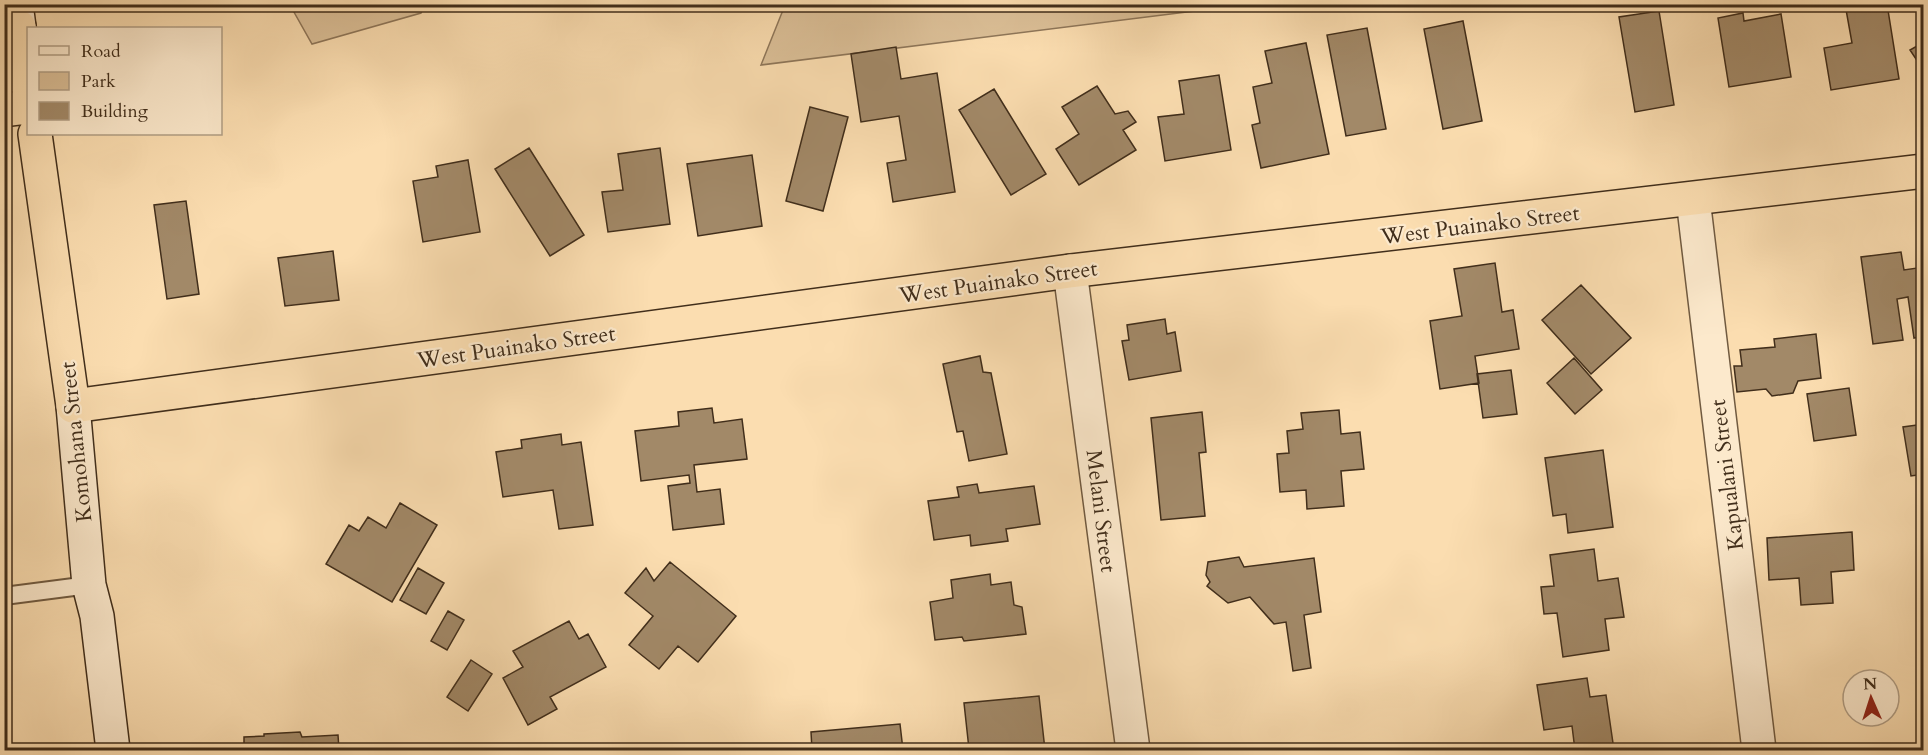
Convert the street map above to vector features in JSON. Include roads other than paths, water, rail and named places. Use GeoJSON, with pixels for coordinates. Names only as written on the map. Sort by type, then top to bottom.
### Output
{"type":"FeatureCollection","features":[{"type":"Feature","properties":{"kind":"highway"},"geometry":{"type":"LineString","coordinates":[[13,20],[27,83]]}},
{"type":"Feature","properties":{"kind":"highway"},"geometry":{"type":"LineString","coordinates":[[4,110],[27,107]]}},
{"type":"Feature","properties":{"kind":"highway","name":"Komohana Street"},"geometry":{"type":"LineString","coordinates":[[35,135],[73,406]]}},
{"type":"Feature","properties":{"kind":"highway","name":"West Puainako Street"},"geometry":{"type":"LineString","coordinates":[[73,406],[1070,271],[1923,171]]}},
{"type":"Feature","properties":{"kind":"street","name":"Kapualani Street"},"geometry":{"type":"LineString","coordinates":[[1693,199],[1759,750]]}},
{"type":"Feature","properties":{"kind":"street","name":"Melani Street"},"geometry":{"type":"LineString","coordinates":[[1070,271],[1133,750]]}},
{"type":"Feature","properties":{"kind":"street","name":"Komohana Street"},"geometry":{"type":"LineString","coordinates":[[73,406],[89,585],[97,616],[113,750]]}},
{"type":"Feature","properties":{"kind":"lane"},"geometry":{"type":"LineString","coordinates":[[4,596],[89,585]]}}]}
